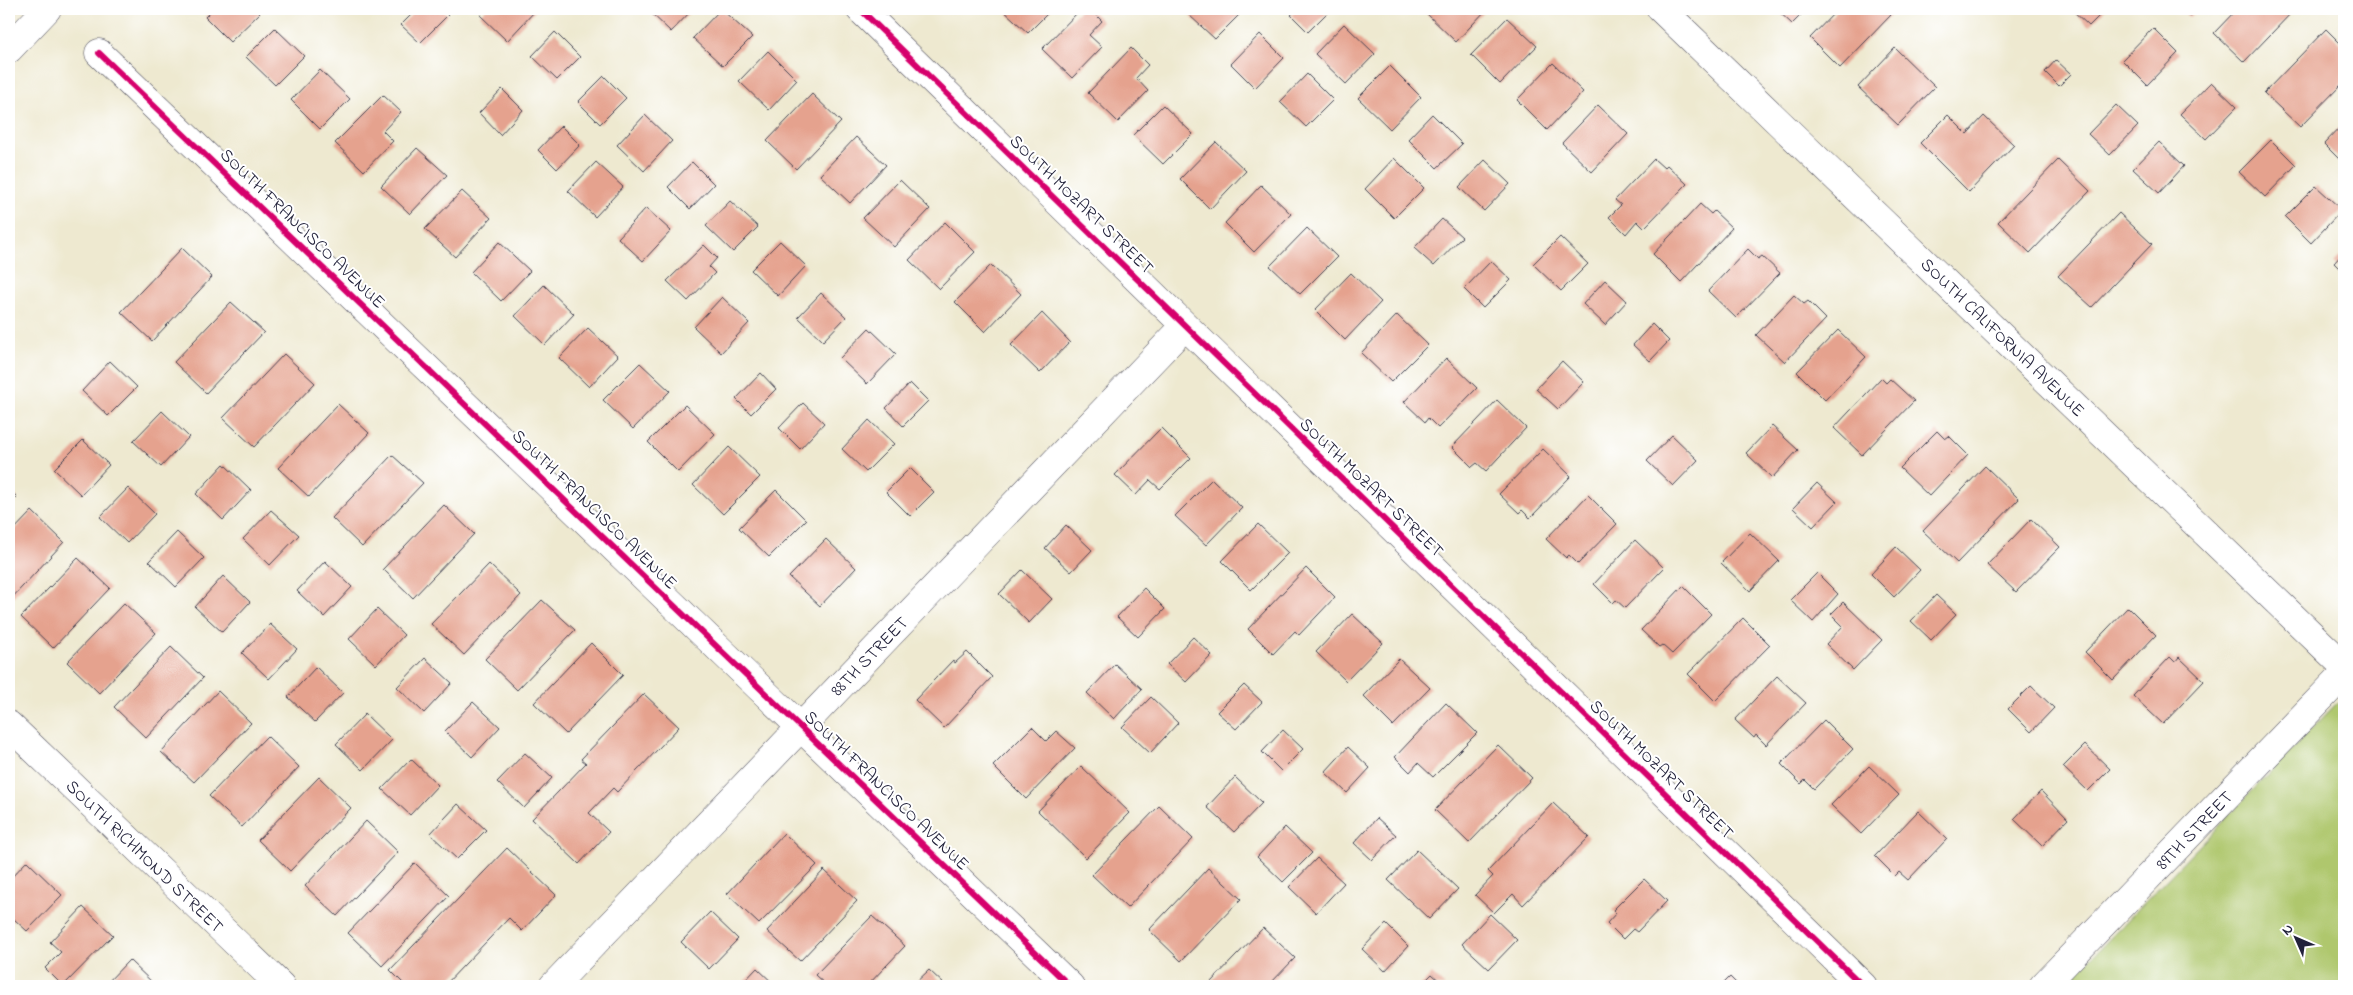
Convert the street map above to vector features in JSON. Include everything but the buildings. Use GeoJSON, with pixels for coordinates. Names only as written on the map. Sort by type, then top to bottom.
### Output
{"type":"FeatureCollection","features":[{"type":"Feature","properties":{"kind":"street"},"geometry":{"type":"LineString","coordinates":[[9,49],[47,9]]}},
{"type":"Feature","properties":{"kind":"street","name":"SOUTH MOZART STREET"},"geometry":{"type":"LineString","coordinates":[[860,9],[1863,986]]}},
{"type":"Feature","properties":{"kind":"street","name":"SOUTH CALIFORNIA AVENUE"},"geometry":{"type":"LineString","coordinates":[[1661,9],[2344,666]]}},
{"type":"Feature","properties":{"kind":"street","name":"SOUTH FRANCISCO AVENUE"},"geometry":{"type":"LineString","coordinates":[[99,53],[1070,986]]}},
{"type":"Feature","properties":{"kind":"street","name":"88TH STREET"},"geometry":{"type":"LineString","coordinates":[[553,986],[1186,326]]}},
{"type":"Feature","properties":{"kind":"street","name":"89TH STREET"},"geometry":{"type":"LineString","coordinates":[[2043,986],[2344,674]]}},
{"type":"Feature","properties":{"kind":"street","name":"SOUTH RICHMOND STREET"},"geometry":{"type":"LineString","coordinates":[[9,725],[281,986]]}},
{"type":"Feature","properties":{"kind":"green space"},"geometry":{"type":"Polygon","coordinates":[[[2338,702],[2344,708],[2344,986],[2064,986],[2338,702]]]}},
{"type":"Feature","properties":{"kind":"cycle path"},"geometry":{"type":"LineString","coordinates":[[860,9],[1863,986]]}},
{"type":"Feature","properties":{"kind":"cycle path"},"geometry":{"type":"LineString","coordinates":[[99,53],[1070,986]]}}]}
